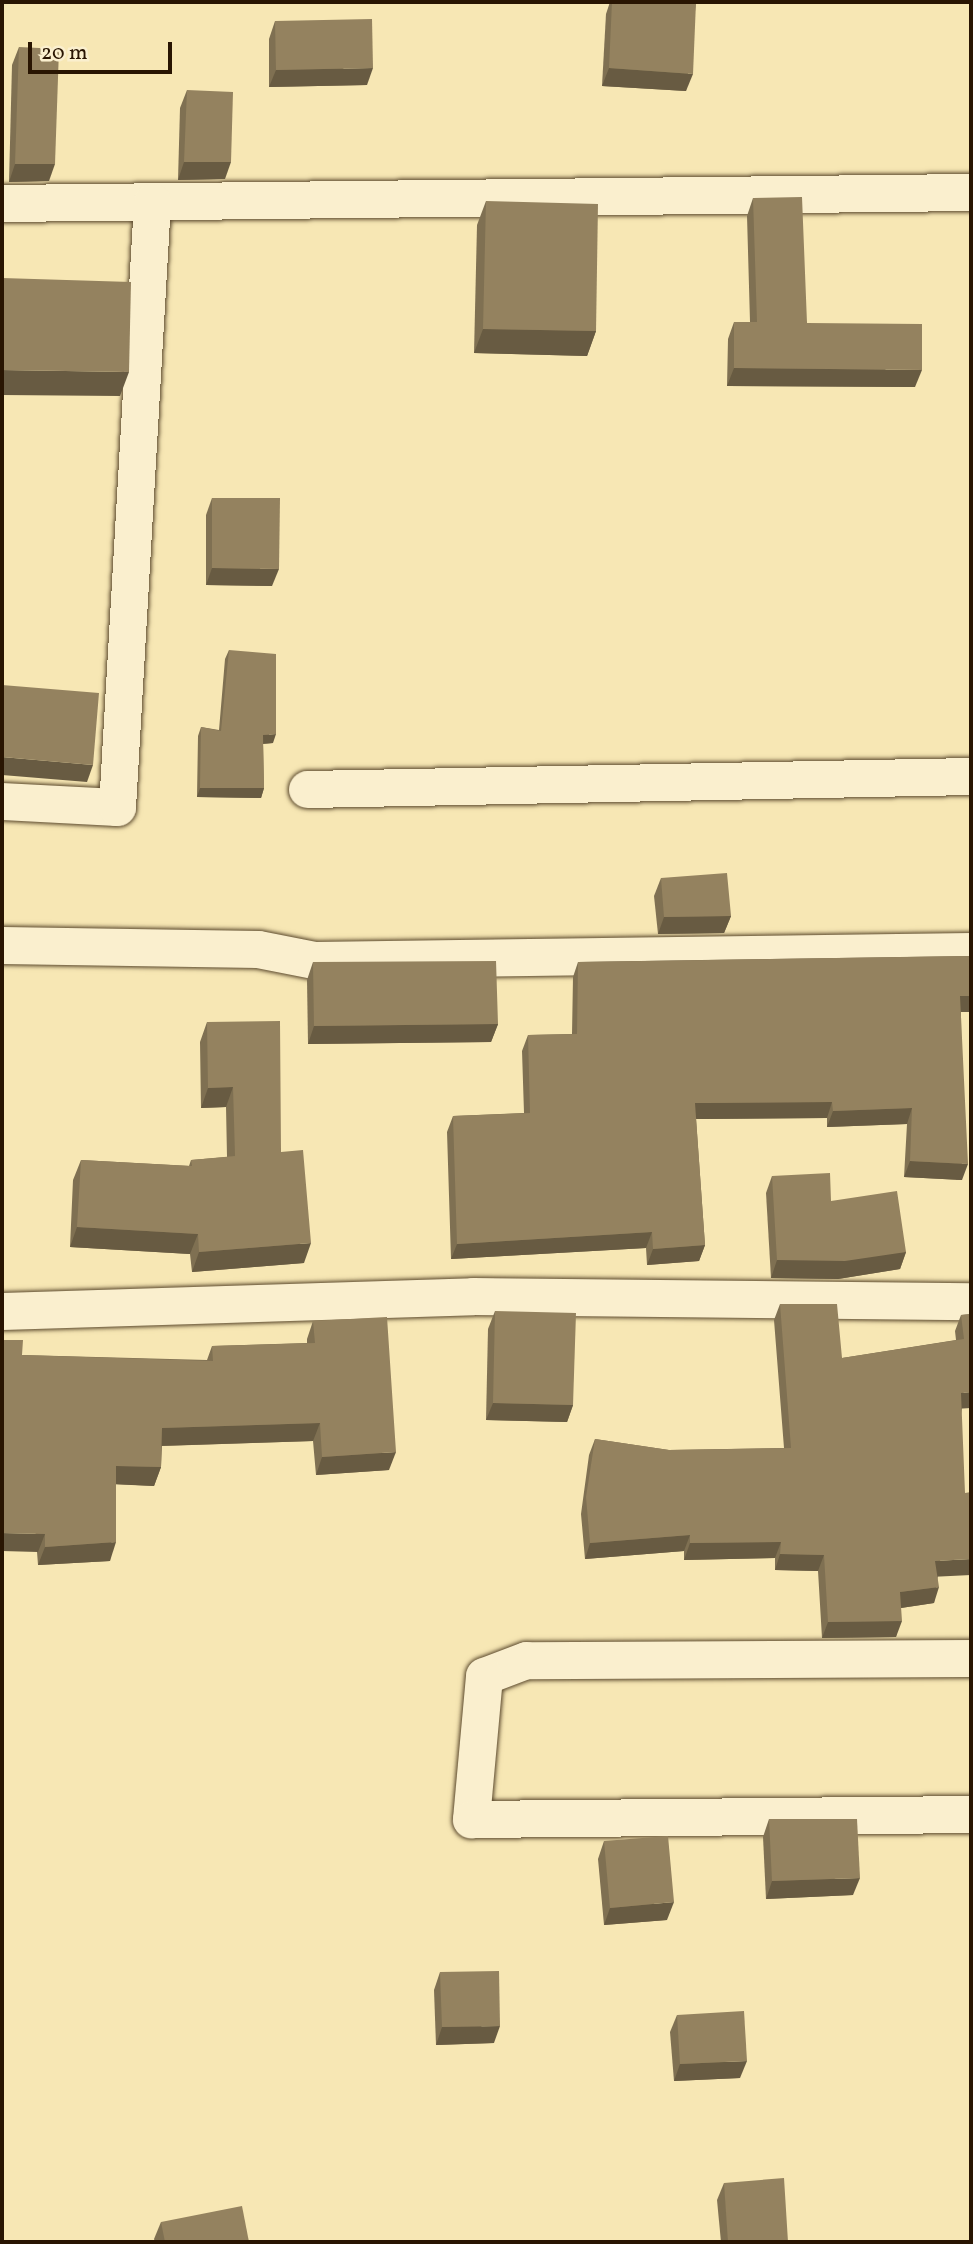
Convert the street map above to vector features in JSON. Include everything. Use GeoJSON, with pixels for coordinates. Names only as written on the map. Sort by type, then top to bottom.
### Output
{"type":"FeatureCollection","features":[{"type":"Feature","properties":{"kind":"street"},"geometry":{"type":"LineString","coordinates":[[2,203],[971,192]]}},
{"type":"Feature","properties":{"kind":"street"},"geometry":{"type":"LineString","coordinates":[[2,801],[117,807],[152,202]]}},
{"type":"Feature","properties":{"kind":"street"},"geometry":{"type":"LineString","coordinates":[[307,789],[971,776]]}},
{"type":"Feature","properties":{"kind":"street"},"geometry":{"type":"LineString","coordinates":[[2,945],[258,949],[314,960],[971,951]]}},
{"type":"Feature","properties":{"kind":"street"},"geometry":{"type":"LineString","coordinates":[[2,1311],[472,1296],[971,1301]]}},
{"type":"Feature","properties":{"kind":"street"},"geometry":{"type":"LineString","coordinates":[[971,1658],[526,1660],[484,1676],[471,1819],[971,1814]]}},
{"type":"Feature","properties":{"kind":"building"},"geometry":{"type":"Polygon","coordinates":[[[612,2],[696,2],[693,74],[609,68],[612,2]]]}},
{"type":"Feature","properties":{"kind":"building"},"geometry":{"type":"Polygon","coordinates":[[[372,19],[373,68],[276,70],[275,21],[372,19]]]}},
{"type":"Feature","properties":{"kind":"building"},"geometry":{"type":"Polygon","coordinates":[[[19,47],[59,49],[55,164],[15,164],[19,47]]]}},
{"type":"Feature","properties":{"kind":"building"},"geometry":{"type":"Polygon","coordinates":[[[187,90],[233,92],[231,162],[184,162],[187,90]]]}},
{"type":"Feature","properties":{"kind":"building"},"geometry":{"type":"Polygon","coordinates":[[[802,197],[807,323],[922,324],[922,370],[734,368],[734,322],[757,322],[753,198],[802,197]]]}},
{"type":"Feature","properties":{"kind":"building"},"geometry":{"type":"Polygon","coordinates":[[[486,201],[598,204],[596,331],[483,329],[486,201]]]}},
{"type":"Feature","properties":{"kind":"building"},"geometry":{"type":"Polygon","coordinates":[[[2,278],[131,282],[129,372],[2,370],[2,278]]]}},
{"type":"Feature","properties":{"kind":"building"},"geometry":{"type":"Polygon","coordinates":[[[212,498],[280,498],[279,569],[212,568],[212,498]]]}},
{"type":"Feature","properties":{"kind":"building"},"geometry":{"type":"Polygon","coordinates":[[[229,650],[276,654],[276,734],[263,735],[264,788],[200,788],[201,727],[221,731],[229,650]]]}},
{"type":"Feature","properties":{"kind":"building"},"geometry":{"type":"Polygon","coordinates":[[[2,685],[99,693],[93,765],[2,757],[2,685]]]}},
{"type":"Feature","properties":{"kind":"building"},"geometry":{"type":"Polygon","coordinates":[[[727,873],[731,916],[664,917],[661,878],[727,873]]]}},
{"type":"Feature","properties":{"kind":"building"},"geometry":{"type":"Polygon","coordinates":[[[971,956],[971,996],[960,996],[968,1164],[910,1161],[912,1108],[833,1111],[832,1102],[695,1103],[705,1245],[653,1249],[652,1232],[457,1244],[453,1116],[530,1113],[528,1035],[577,1034],[578,962],[971,956]]]}},
{"type":"Feature","properties":{"kind":"building"},"geometry":{"type":"Polygon","coordinates":[[[496,961],[498,1024],[314,1026],[313,962],[496,961]]]}},
{"type":"Feature","properties":{"kind":"building"},"geometry":{"type":"Polygon","coordinates":[[[280,1021],[281,1152],[303,1150],[311,1243],[199,1252],[198,1234],[77,1227],[81,1160],[192,1166],[191,1160],[235,1156],[233,1087],[208,1088],[207,1022],[280,1021]]]}},
{"type":"Feature","properties":{"kind":"building"},"geometry":{"type":"Polygon","coordinates":[[[830,1173],[831,1201],[897,1191],[906,1252],[845,1261],[777,1260],[772,1176],[830,1173]]]}},
{"type":"Feature","properties":{"kind":"building"},"geometry":{"type":"Polygon","coordinates":[[[780,1304],[837,1304],[842,1358],[964,1339],[961,1315],[971,1314],[971,1392],[961,1393],[965,1493],[971,1492],[971,1559],[935,1561],[939,1587],[900,1592],[902,1621],[828,1622],[824,1555],[780,1554],[781,1542],[690,1543],[690,1535],[590,1543],[586,1497],[595,1439],[669,1450],[791,1448],[780,1304]]]}},
{"type":"Feature","properties":{"kind":"building"},"geometry":{"type":"Polygon","coordinates":[[[495,1311],[576,1313],[573,1405],[493,1403],[495,1311]]]}},
{"type":"Feature","properties":{"kind":"building"},"geometry":{"type":"Polygon","coordinates":[[[387,1317],[396,1452],[322,1457],[320,1423],[162,1428],[161,1467],[116,1466],[116,1542],[45,1547],[45,1534],[2,1533],[2,1340],[23,1340],[22,1355],[213,1361],[212,1346],[315,1343],[313,1321],[387,1317]]]}},
{"type":"Feature","properties":{"kind":"building"},"geometry":{"type":"Polygon","coordinates":[[[769,1819],[857,1819],[860,1878],[772,1881],[769,1819]]]}},
{"type":"Feature","properties":{"kind":"building"},"geometry":{"type":"Polygon","coordinates":[[[668,1836],[674,1902],[610,1908],[604,1841],[668,1836]]]}},
{"type":"Feature","properties":{"kind":"building"},"geometry":{"type":"Polygon","coordinates":[[[499,1971],[500,2026],[442,2027],[440,1972],[499,1971]]]}},
{"type":"Feature","properties":{"kind":"building"},"geometry":{"type":"Polygon","coordinates":[[[744,2011],[747,2061],[680,2064],[677,2015],[744,2011]]]}},
{"type":"Feature","properties":{"kind":"building"},"geometry":{"type":"Polygon","coordinates":[[[784,2178],[788,2242],[728,2242],[724,2183],[784,2178]]]}},
{"type":"Feature","properties":{"kind":"building"},"geometry":{"type":"Polygon","coordinates":[[[242,2206],[249,2242],[165,2242],[161,2222],[242,2206]]]}}]}
